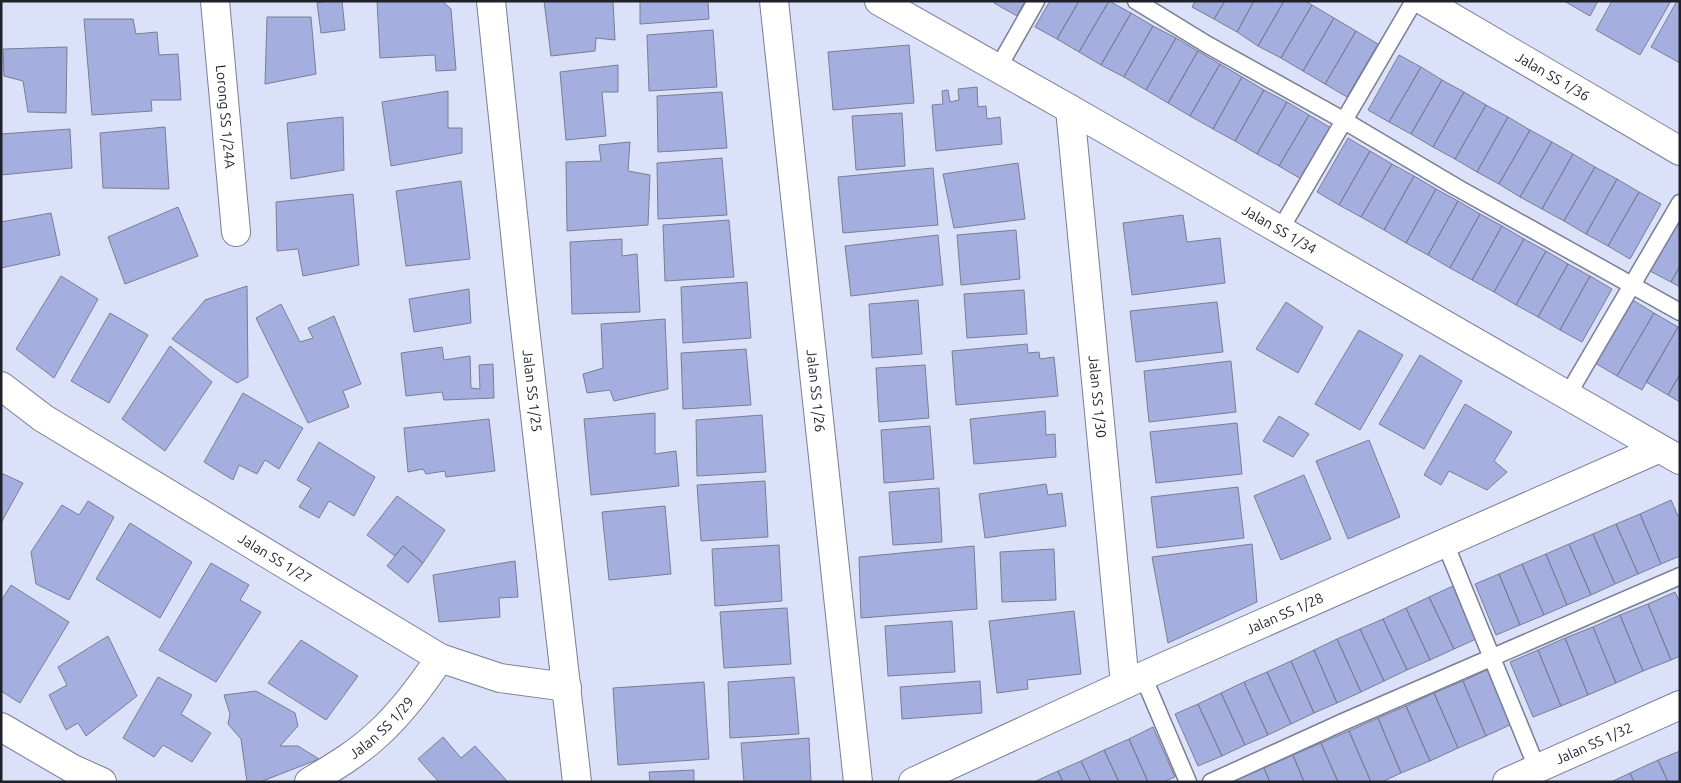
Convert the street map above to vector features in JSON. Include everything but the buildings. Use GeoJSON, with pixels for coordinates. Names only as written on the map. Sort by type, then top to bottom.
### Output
{"type":"FeatureCollection","features":[{"type":"Feature","properties":{"kind":"street","name":"Lorong SS 1/24A"},"geometry":{"type":"LineString","coordinates":[[215,1],[236,232]]}},
{"type":"Feature","properties":{"kind":"street","name":"Jalan SS 1/25"},"geometry":{"type":"LineString","coordinates":[[492,1],[522,300],[578,782]]}},
{"type":"Feature","properties":{"kind":"street","name":"Jalan SS 1/26"},"geometry":{"type":"LineString","coordinates":[[774,1],[858,782]]}},
{"type":"Feature","properties":{"kind":"street","name":"Jalan SS 1/34"},"geometry":{"type":"LineString","coordinates":[[879,1],[1669,454]]}},
{"type":"Feature","properties":{"kind":"street","name":"Jalan SS 1/36"},"geometry":{"type":"LineString","coordinates":[[1424,1],[1680,151]]}},
{"type":"Feature","properties":{"kind":"street","name":"Jalan SS 1/30"},"geometry":{"type":"LineString","coordinates":[[1070,109],[1134,680]]}},
{"type":"Feature","properties":{"kind":"street","name":"Jalan SS 1/27"},"geometry":{"type":"LineString","coordinates":[[1,386],[43,418],[440,658],[500,678],[567,687]]}},
{"type":"Feature","properties":{"kind":"street","name":"Jalan SS 1/28"},"geometry":{"type":"LineString","coordinates":[[913,782],[1134,680],[1445,543],[1669,454]]}},
{"type":"Feature","properties":{"kind":"street","name":"Jalan SS 1/29"},"geometry":{"type":"LineString","coordinates":[[309,782],[348,759],[379,734],[411,699],[440,658]]}},
{"type":"Feature","properties":{"kind":"street","name":"Jalan SS 1/32"},"geometry":{"type":"LineString","coordinates":[[1507,782],[1680,705]]}},
{"type":"Feature","properties":{"kind":"street"},"geometry":{"type":"LineString","coordinates":[[1,727],[73,769],[102,782]]}},
{"type":"Feature","properties":{"kind":"lane"},"geometry":{"type":"LineString","coordinates":[[998,68],[1036,1]]}},
{"type":"Feature","properties":{"kind":"lane"},"geometry":{"type":"LineString","coordinates":[[1136,1],[1208,46],[1343,120],[1464,192],[1680,312]]}},
{"type":"Feature","properties":{"kind":"lane"},"geometry":{"type":"LineString","coordinates":[[1280,230],[1414,1]]}},
{"type":"Feature","properties":{"kind":"lane"},"geometry":{"type":"LineString","coordinates":[[1567,396],[1680,203]]}},
{"type":"Feature","properties":{"kind":"lane"},"geometry":{"type":"LineString","coordinates":[[1445,543],[1537,768]]}},
{"type":"Feature","properties":{"kind":"lane"},"geometry":{"type":"LineString","coordinates":[[1211,782],[1343,722],[1680,576]]}},
{"type":"Feature","properties":{"kind":"lane"},"geometry":{"type":"LineString","coordinates":[[1134,680],[1188,782]]}}]}
